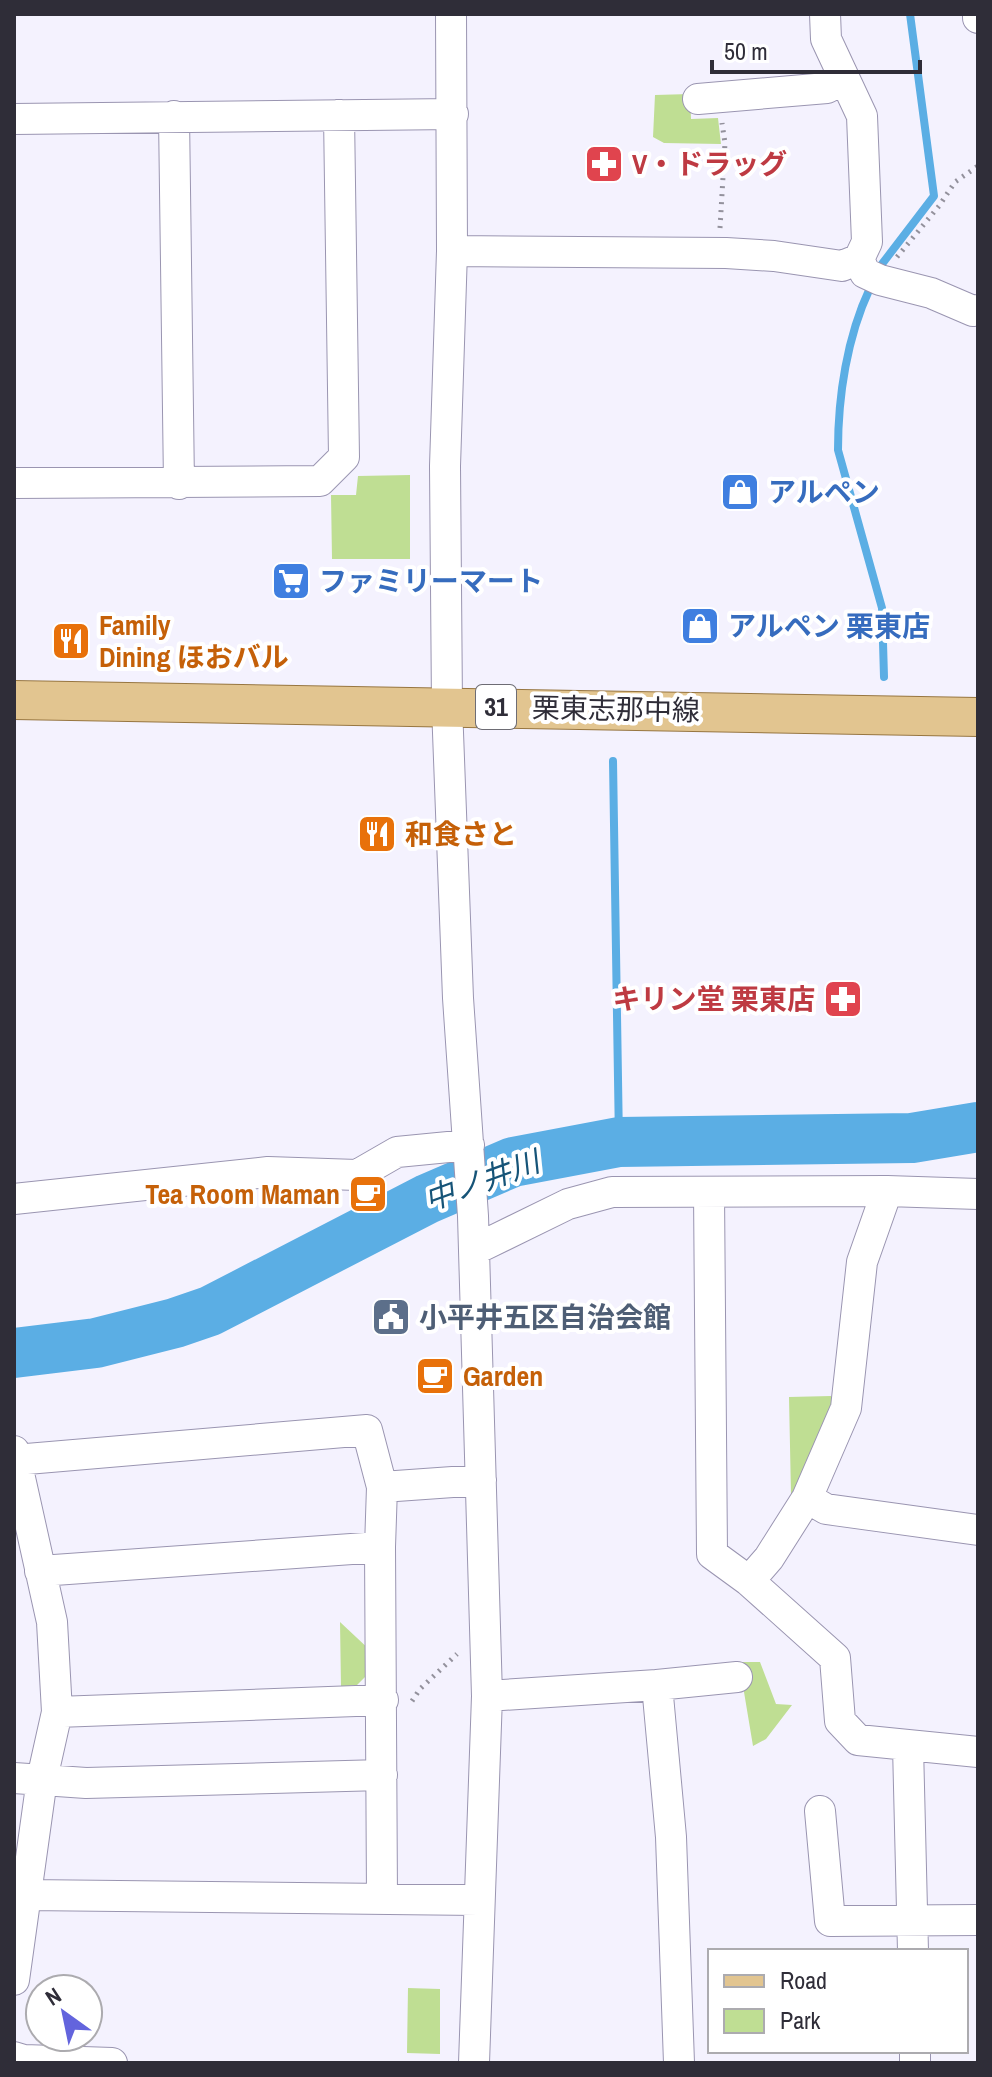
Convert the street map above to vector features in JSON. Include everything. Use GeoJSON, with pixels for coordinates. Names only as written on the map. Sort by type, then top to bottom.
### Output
{"type":"FeatureCollection","features":[{"type":"Feature","properties":{"kind":"main road","name":"栗東志那中線"},"geometry":{"type":"LineString","coordinates":[[14,700],[978,717]]}},
{"type":"Feature","properties":{"kind":"street"},"geometry":{"type":"LineString","coordinates":[[451,14],[452,251],[445,466],[447,706],[458,998],[473,1216],[487,1696],[474,2063]]}},
{"type":"Feature","properties":{"kind":"street"},"geometry":{"type":"LineString","coordinates":[[825,14],[826,39],[862,116],[869,270]]}},
{"type":"Feature","properties":{"kind":"street"},"geometry":{"type":"LineString","coordinates":[[708,99],[827,88],[844,78]]}},
{"type":"Feature","properties":{"kind":"street"},"geometry":{"type":"LineString","coordinates":[[14,119],[453,114]]}},
{"type":"Feature","properties":{"kind":"street"},"geometry":{"type":"LineString","coordinates":[[14,483],[320,481],[344,457],[339,115]]}},
{"type":"Feature","properties":{"kind":"street"},"geometry":{"type":"LineString","coordinates":[[174,116],[179,484]]}},
{"type":"Feature","properties":{"kind":"street"},"geometry":{"type":"LineString","coordinates":[[452,251],[774,256],[869,270],[973,311],[978,310]]}},
{"type":"Feature","properties":{"kind":"street"},"geometry":{"type":"LineString","coordinates":[[14,1199],[268,1172],[357,1175],[397,1152],[470,1148]]}},
{"type":"Feature","properties":{"kind":"street"},"geometry":{"type":"LineString","coordinates":[[474,1250],[568,1204],[612,1192],[887,1191],[978,1194]]}},
{"type":"Feature","properties":{"kind":"street"},"geometry":{"type":"LineString","coordinates":[[749,1581],[769,1558],[807,1498],[846,1408],[862,1262],[887,1191]]}},
{"type":"Feature","properties":{"kind":"street"},"geometry":{"type":"LineString","coordinates":[[709,1192],[712,1554],[749,1581],[835,1658],[840,1721],[858,1740],[978,1752]]}},
{"type":"Feature","properties":{"kind":"street"},"geometry":{"type":"LineString","coordinates":[[14,1980],[27,1895],[28,1779],[57,1712],[52,1622],[15,1455],[367,1430],[382,1487],[382,1898]]}},
{"type":"Feature","properties":{"kind":"street"},"geometry":{"type":"LineString","coordinates":[[382,1487],[481,1480]]}},
{"type":"Feature","properties":{"kind":"street"},"geometry":{"type":"LineString","coordinates":[[807,1498],[826,1509],[978,1530]]}},
{"type":"Feature","properties":{"kind":"street"},"geometry":{"type":"LineString","coordinates":[[40,1571],[380,1547]]}},
{"type":"Feature","properties":{"kind":"street"},"geometry":{"type":"LineString","coordinates":[[487,1696],[737,1677]]}},
{"type":"Feature","properties":{"kind":"street"},"geometry":{"type":"LineString","coordinates":[[657,1685],[671,1837],[679,2063]]}},
{"type":"Feature","properties":{"kind":"street"},"geometry":{"type":"LineString","coordinates":[[57,1712],[383,1710]]}},
{"type":"Feature","properties":{"kind":"street"},"geometry":{"type":"LineString","coordinates":[[908,1746],[913,1949]]}},
{"type":"Feature","properties":{"kind":"street"},"geometry":{"type":"LineString","coordinates":[[28,1779],[86,1783],[382,1775]]}},
{"type":"Feature","properties":{"kind":"street"},"geometry":{"type":"LineString","coordinates":[[820,1811],[830,1921],[978,1920]]}},
{"type":"Feature","properties":{"kind":"street"},"geometry":{"type":"LineString","coordinates":[[27,1895],[478,1900]]}},
{"type":"Feature","properties":{"kind":"street"},"geometry":{"type":"LineString","coordinates":[[14,2057],[112,2063]]}},
{"type":"Feature","properties":{"kind":"path"},"geometry":{"type":"LineString","coordinates":[[708,99],[725,143],[722,253]]}},
{"type":"Feature","properties":{"kind":"path"},"geometry":{"type":"LineString","coordinates":[[869,270],[939,206],[955,182],[978,166]]}},
{"type":"Feature","properties":{"kind":"path"},"geometry":{"type":"LineString","coordinates":[[383,1710],[402,1716],[420,1689],[460,1651]]}},
{"type":"Feature","properties":{"kind":"green space"},"geometry":{"type":"Polygon","coordinates":[[[690,94],[691,119],[718,118],[721,144],[664,143],[653,137],[655,95],[690,94]]]}},
{"type":"Feature","properties":{"kind":"green space"},"geometry":{"type":"Polygon","coordinates":[[[410,475],[410,559],[332,559],[331,495],[356,495],[358,476],[410,475]]]}},
{"type":"Feature","properties":{"kind":"green space"},"geometry":{"type":"Polygon","coordinates":[[[831,1396],[834,1405],[816,1449],[791,1495],[789,1397],[831,1396]]]}},
{"type":"Feature","properties":{"kind":"green space"},"geometry":{"type":"Polygon","coordinates":[[[340,1622],[372,1652],[372,1670],[357,1685],[341,1687],[340,1622]]]}},
{"type":"Feature","properties":{"kind":"green space"},"geometry":{"type":"Polygon","coordinates":[[[739,1662],[760,1662],[776,1704],[792,1705],[766,1739],[753,1746],[739,1662]]]}},
{"type":"Feature","properties":{"kind":"green space"},"geometry":{"type":"Polygon","coordinates":[[[408,1988],[440,1989],[440,2054],[407,2053],[408,1988]]]}},
{"type":"Feature","properties":{"kind":"waterway"},"geometry":{"type":"LineString","coordinates":[[882,264],[934,196],[910,14]]}},
{"type":"Feature","properties":{"kind":"waterway"},"geometry":{"type":"LineString","coordinates":[[870,288],[855,326],[845,367],[838,450],[882,608],[884,677]]}},
{"type":"Feature","properties":{"kind":"waterway"},"geometry":{"type":"LineString","coordinates":[[613,761],[619,1142]]}},
{"type":"Feature","properties":{"kind":"waterway","name":"中ノ井川"},"geometry":{"type":"LineString","coordinates":[[14,1353],[96,1343],[210,1311],[427,1199],[513,1162],[619,1142],[912,1138],[978,1127]]}},
{"type":"Feature","properties":{"kind":"place","name":"V・ドラッグ"},"geometry":{"type":"Point","coordinates":[604,164]}},
{"type":"Feature","properties":{"kind":"place","name":"アルペン"},"geometry":{"type":"Point","coordinates":[740,492]}},
{"type":"Feature","properties":{"kind":"place","name":"ファミリーマート"},"geometry":{"type":"Point","coordinates":[291,581]}},
{"type":"Feature","properties":{"kind":"place","name":"アルペン 栗東店"},"geometry":{"type":"Point","coordinates":[700,626]}},
{"type":"Feature","properties":{"kind":"place","name":"Family Dining ほおバル"},"geometry":{"type":"Point","coordinates":[71,641]}},
{"type":"Feature","properties":{"kind":"place","name":"和食さと"},"geometry":{"type":"Point","coordinates":[377,834]}},
{"type":"Feature","properties":{"kind":"place","name":"キリン堂 栗東店"},"geometry":{"type":"Point","coordinates":[843,999]}},
{"type":"Feature","properties":{"kind":"place","name":"Tea Room Maman"},"geometry":{"type":"Point","coordinates":[368,1194]}},
{"type":"Feature","properties":{"kind":"place","name":"小平井五区自治会館"},"geometry":{"type":"Point","coordinates":[391,1317]}},
{"type":"Feature","properties":{"kind":"place","name":"Garden"},"geometry":{"type":"Point","coordinates":[435,1376]}}]}
